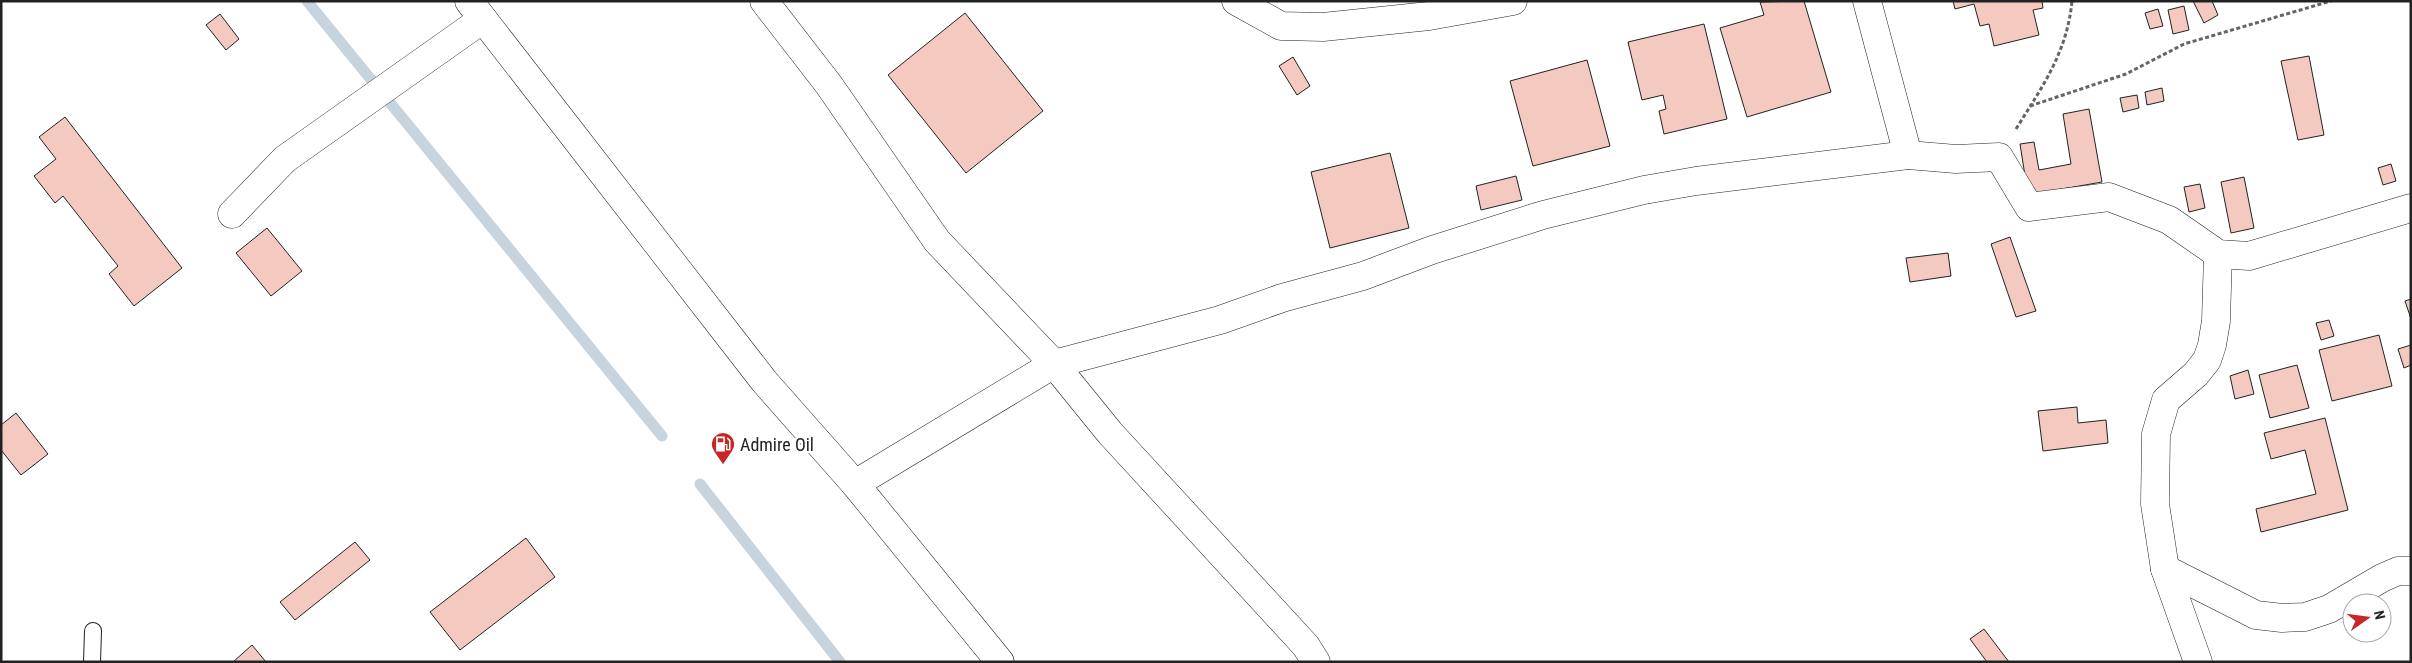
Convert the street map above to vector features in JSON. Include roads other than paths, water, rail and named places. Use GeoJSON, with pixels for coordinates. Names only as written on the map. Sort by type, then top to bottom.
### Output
{"type":"FeatureCollection","features":[{"type":"Feature","properties":{"kind":"main road"},"geometry":{"type":"LineString","coordinates":[[764,1],[829,85],[937,241],[1054,364],[1110,433],[1306,646],[1316,662]]}},
{"type":"Feature","properties":{"kind":"main road"},"geometry":{"type":"LineString","coordinates":[[1236,1],[1281,26],[1323,27],[1429,16],[1513,1]]}},
{"type":"Feature","properties":{"kind":"main road"},"geometry":{"type":"LineString","coordinates":[[1867,1],[1908,154]]}},
{"type":"Feature","properties":{"kind":"main road"},"geometry":{"type":"LineString","coordinates":[[232,214],[285,159],[432,53],[476,10],[764,381],[855,484],[1000,662]]}},
{"type":"Feature","properties":{"kind":"main road"},"geometry":{"type":"LineString","coordinates":[[855,484],[1054,364],[1212,323],[1282,298],[1363,276],[1432,250],[1543,215],[1644,190],[1696,180],[1908,154],[1956,159],[1999,156],[2030,207],[2109,197],[2169,220],[2218,254],[2249,256],[2411,208]]}},
{"type":"Feature","properties":{"kind":"main road"},"geometry":{"type":"LineString","coordinates":[[2198,662],[2165,569],[2156,504],[2156,434],[2166,400],[2196,374],[2206,360],[2212,345],[2216,321],[2218,254]]}},
{"type":"Feature","properties":{"kind":"main road"},"geometry":{"type":"LineString","coordinates":[[2165,569],[2256,616],[2282,618],[2306,616],[2329,609],[2398,570],[2411,571]]}},
{"type":"Feature","properties":{"kind":"lane"},"geometry":{"type":"LineString","coordinates":[[92,662],[93,630]]}},
{"type":"Feature","properties":{"kind":"waterway"},"geometry":{"type":"LineString","coordinates":[[307,1],[662,436]]}},
{"type":"Feature","properties":{"kind":"waterway"},"geometry":{"type":"LineString","coordinates":[[700,484],[840,662]]}},
{"type":"Feature","properties":{"kind":"place","name":"Admire Oil"},"geometry":{"type":"Point","coordinates":[723,465]}}]}
